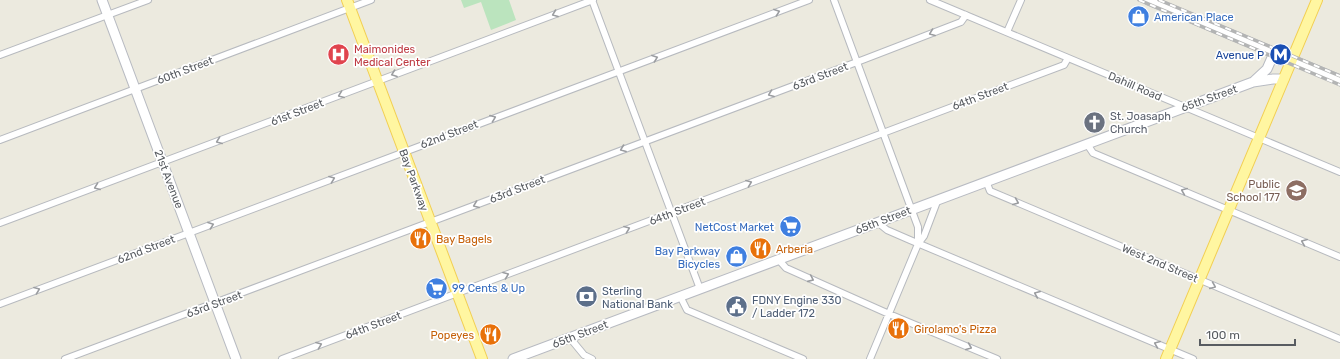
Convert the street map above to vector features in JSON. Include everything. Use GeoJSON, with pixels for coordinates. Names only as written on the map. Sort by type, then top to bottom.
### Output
{"type":"FeatureCollection","features":[{"type":"Feature","properties":{"kind":"main road","name":"21st Avenue"},"geometry":{"type":"LineString","coordinates":[[102,0],[236,359]]}},
{"type":"Feature","properties":{"kind":"main road"},"geometry":{"type":"LineString","coordinates":[[1148,0],[1340,80]]}},
{"type":"Feature","properties":{"kind":"main road"},"geometry":{"type":"LineString","coordinates":[[1168,354],[1317,0]]}},
{"type":"Feature","properties":{"kind":"main road","name":"Bay Parkway"},"geometry":{"type":"LineString","coordinates":[[348,4],[482,359]]}},
{"type":"Feature","properties":{"kind":"main road","name":"65th Street"},"geometry":{"type":"LineString","coordinates":[[1253,82],[1267,69],[1274,53]]}},
{"type":"Feature","properties":{"kind":"main road","name":"65th Street"},"geometry":{"type":"LineString","coordinates":[[513,359],[1184,107],[1253,82],[1284,79]]}},
{"type":"Feature","properties":{"kind":"street"},"geometry":{"type":"LineString","coordinates":[[0,55],[148,0]]}},
{"type":"Feature","properties":{"kind":"street","name":"60th Street"},"geometry":{"type":"LineString","coordinates":[[0,140],[348,4],[370,0]]}},
{"type":"Feature","properties":{"kind":"street"},"geometry":{"type":"LineString","coordinates":[[592,0],[700,289]]}},
{"type":"Feature","properties":{"kind":"street","name":"61st Street"},"geometry":{"type":"LineString","coordinates":[[0,223],[592,0]]}},
{"type":"Feature","properties":{"kind":"street","name":"62nd Street"},"geometry":{"type":"LineString","coordinates":[[0,304],[809,0]]}},
{"type":"Feature","properties":{"kind":"street"},"geometry":{"type":"LineString","coordinates":[[834,0],[912,209],[918,227],[918,244]]}},
{"type":"Feature","properties":{"kind":"street","name":"Dahill Road"},"geometry":{"type":"LineString","coordinates":[[930,0],[1340,172]]}},
{"type":"Feature","properties":{"kind":"street"},"geometry":{"type":"LineString","coordinates":[[1007,32],[1021,0]]}},
{"type":"Feature","properties":{"kind":"street","name":"63rd Street"},"geometry":{"type":"LineString","coordinates":[[65,359],[857,62],[961,22],[966,15]]}},
{"type":"Feature","properties":{"kind":"street","name":"64th Street"},"geometry":{"type":"LineString","coordinates":[[282,359],[1064,65],[1068,58]]}},
{"type":"Feature","properties":{"kind":"street"},"geometry":{"type":"LineString","coordinates":[[1087,144],[1093,153],[1340,257]]}},
{"type":"Feature","properties":{"kind":"street","name":"West 2nd Street"},"geometry":{"type":"LineString","coordinates":[[986,181],[990,191],[1340,339]]}},
{"type":"Feature","properties":{"kind":"street"},"geometry":{"type":"LineString","coordinates":[[870,359],[918,244],[924,236],[938,199]]}},
{"type":"Feature","properties":{"kind":"street"},"geometry":{"type":"LineString","coordinates":[[877,222],[887,230],[1168,354],[1193,359]]}},
{"type":"Feature","properties":{"kind":"street"},"geometry":{"type":"LineString","coordinates":[[778,259],[786,268],[889,314],[997,359]]}},
{"type":"Feature","properties":{"kind":"street"},"geometry":{"type":"LineString","coordinates":[[680,296],[687,310],[803,359]]}},
{"type":"Feature","properties":{"kind":"street"},"geometry":{"type":"LineString","coordinates":[[570,338],[584,355],[592,359]]}},
{"type":"Feature","properties":{"kind":"green space"},"geometry":{"type":"Polygon","coordinates":[[[461,0],[509,0],[516,20],[491,30],[481,2],[464,8],[461,0]]]}},
{"type":"Feature","properties":{"kind":"railway"},"geometry":{"type":"LineString","coordinates":[[1139,0],[1340,85]]}},
{"type":"Feature","properties":{"kind":"railway"},"geometry":{"type":"LineString","coordinates":[[1159,0],[1340,76]]}},
{"type":"Feature","properties":{"kind":"place","name":"American Place"},"geometry":{"type":"Point","coordinates":[1138,17]}},
{"type":"Feature","properties":{"kind":"place","name":"Maimonides Medical Center"},"geometry":{"type":"Point","coordinates":[338,55]}},
{"type":"Feature","properties":{"kind":"place","name":"Avenue P"},"geometry":{"type":"Point","coordinates":[1280,55]}},
{"type":"Feature","properties":{"kind":"place","name":"St. Joasaph Church"},"geometry":{"type":"Point","coordinates":[1094,122]}},
{"type":"Feature","properties":{"kind":"place","name":"Public School 177"},"geometry":{"type":"Point","coordinates":[1296,190]}},
{"type":"Feature","properties":{"kind":"place","name":"NetCost Market"},"geometry":{"type":"Point","coordinates":[790,227]}},
{"type":"Feature","properties":{"kind":"place","name":"Bay Bagels"},"geometry":{"type":"Point","coordinates":[420,239]}},
{"type":"Feature","properties":{"kind":"place","name":"Arberia"},"geometry":{"type":"Point","coordinates":[760,249]}},
{"type":"Feature","properties":{"kind":"place","name":"Bay Parkway Bicycles"},"geometry":{"type":"Point","coordinates":[736,257]}},
{"type":"Feature","properties":{"kind":"place","name":"99 Cents & Up"},"geometry":{"type":"Point","coordinates":[437,288]}},
{"type":"Feature","properties":{"kind":"place","name":"Sterling National Bank"},"geometry":{"type":"Point","coordinates":[586,297]}},
{"type":"Feature","properties":{"kind":"place","name":"FDNY Engine 330 / Ladder 172"},"geometry":{"type":"Point","coordinates":[736,306]}},
{"type":"Feature","properties":{"kind":"place","name":"Girolamo's Pizza"},"geometry":{"type":"Point","coordinates":[898,329]}},
{"type":"Feature","properties":{"kind":"place","name":"Popeyes"},"geometry":{"type":"Point","coordinates":[490,335]}}]}
